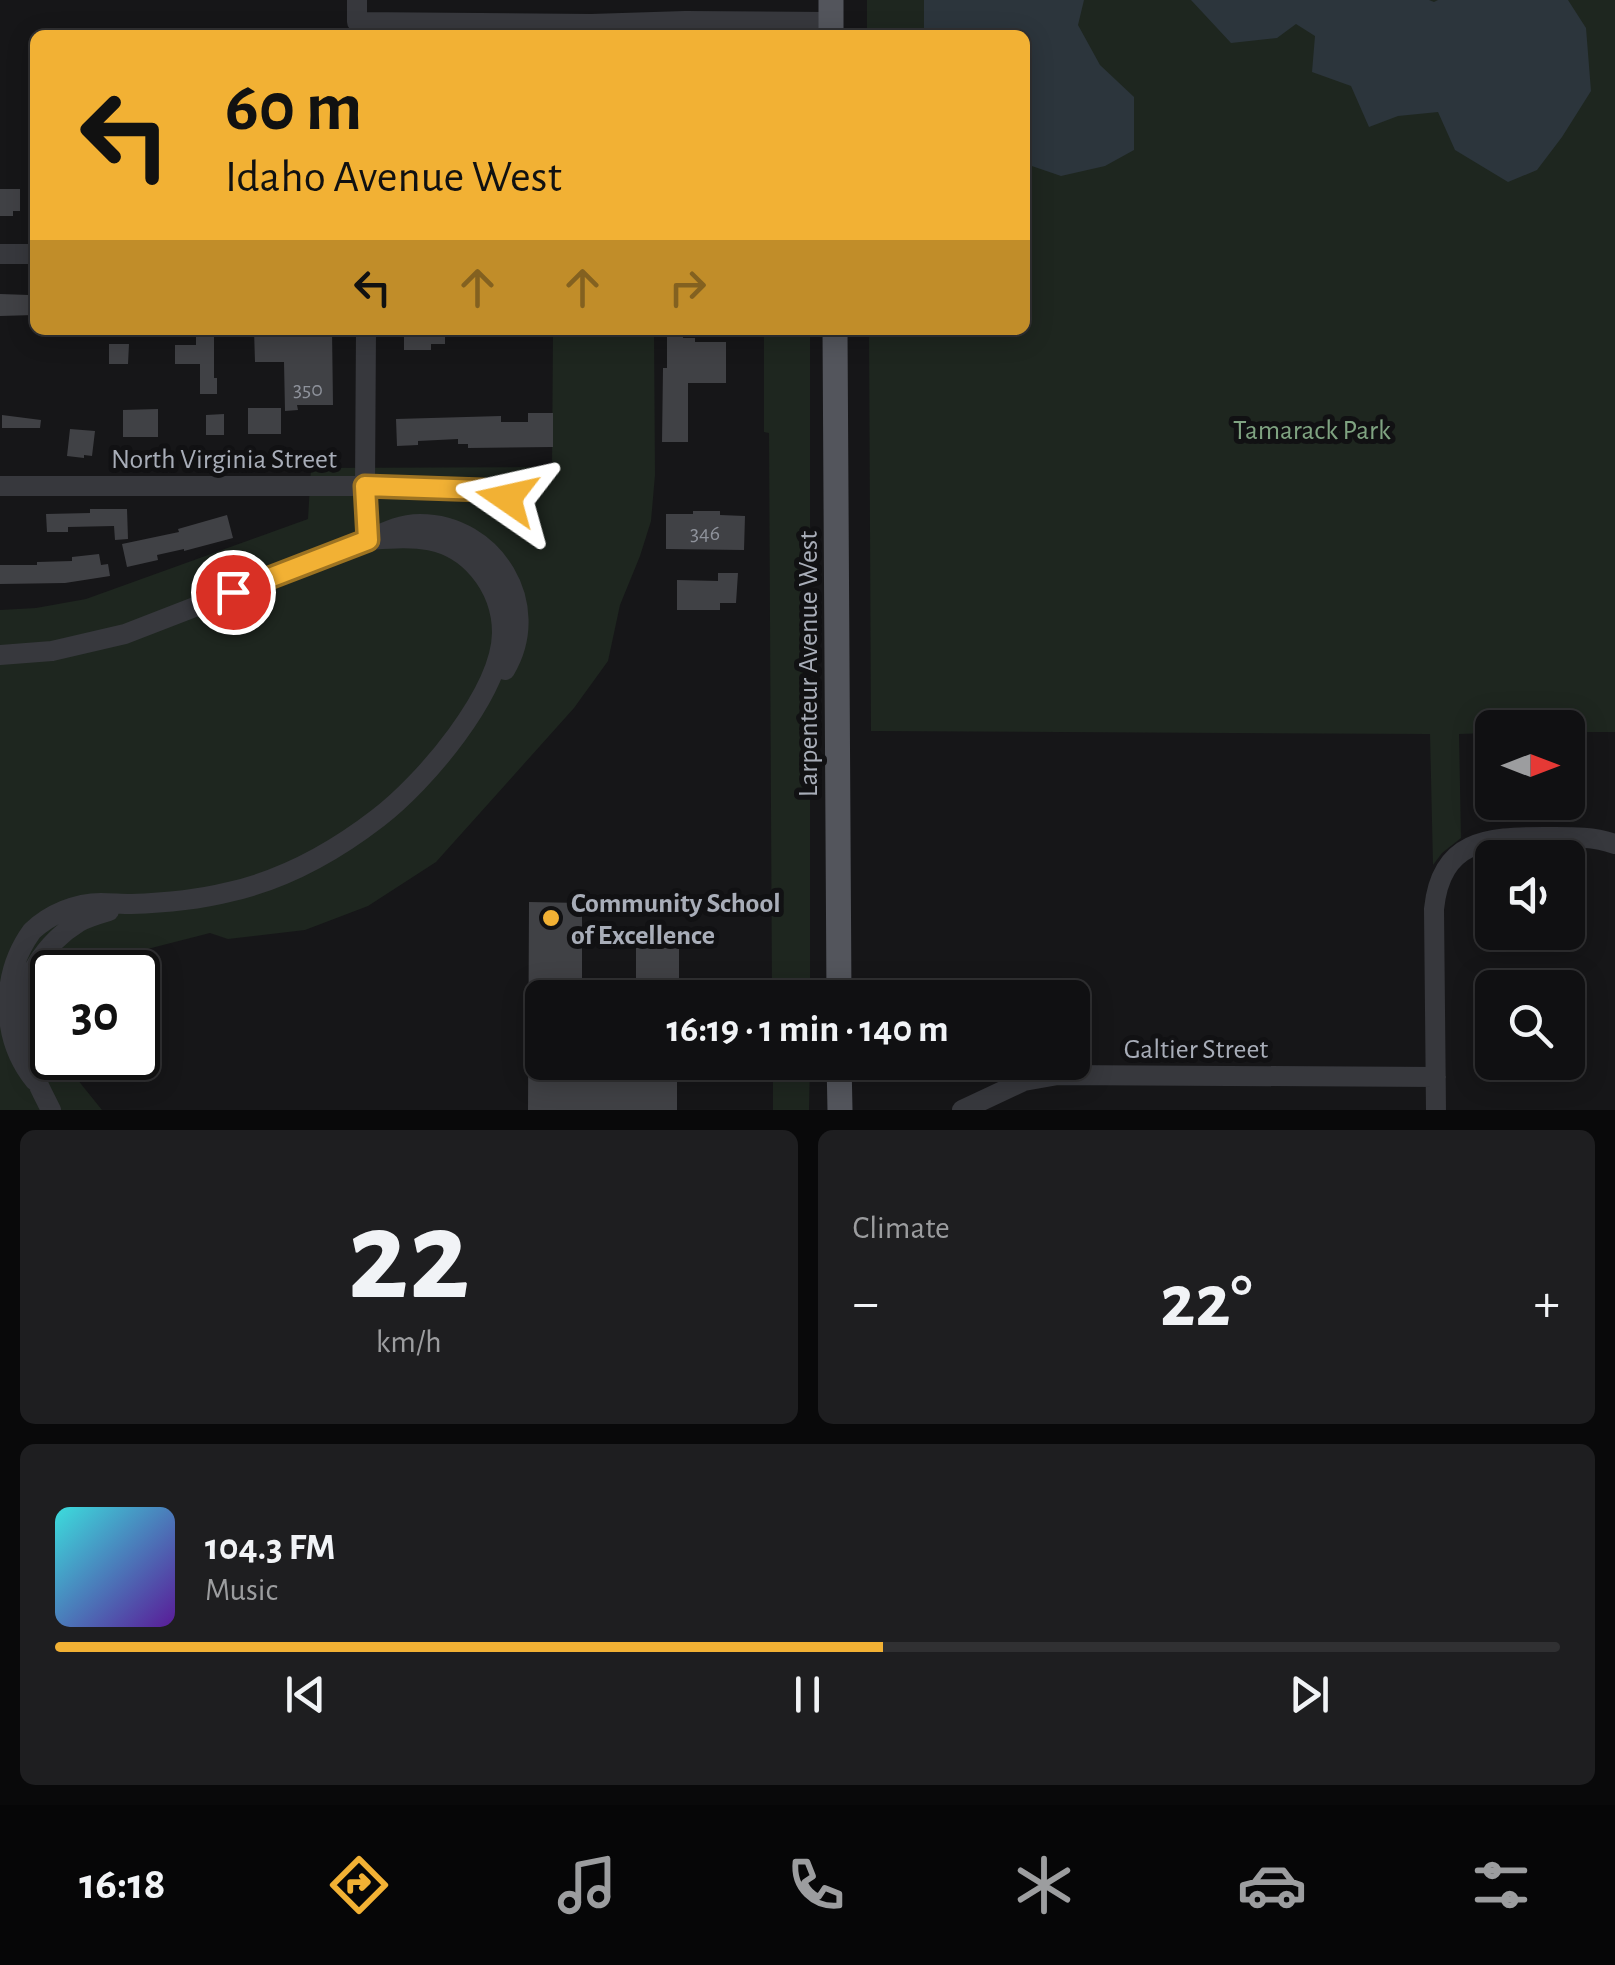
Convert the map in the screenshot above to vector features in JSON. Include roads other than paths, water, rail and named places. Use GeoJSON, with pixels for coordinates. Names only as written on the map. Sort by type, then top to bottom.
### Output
{"type":"FeatureCollection","features":[{"type":"Feature","properties":{"kind":"main road","name":"Larpenteur Avenue West"},"geometry":{"type":"LineString","coordinates":[[834,335],[839,980]]}},
{"type":"Feature","properties":{"kind":"main road"},"geometry":{"type":"LineString","coordinates":[[840,1080],[840,1110]]}},
{"type":"Feature","properties":{"kind":"street"},"geometry":{"type":"LineString","coordinates":[[357,11],[591,24],[831,19]]}},
{"type":"Feature","properties":{"kind":"street"},"geometry":{"type":"LineString","coordinates":[[0,254],[30,254]]}},
{"type":"Feature","properties":{"kind":"street"},"geometry":{"type":"LineString","coordinates":[[366,335],[368,540]]}},
{"type":"Feature","properties":{"kind":"street","name":"North Virginia Street"},"geometry":{"type":"LineString","coordinates":[[0,486],[365,486],[483,490],[507,498]]}},
{"type":"Feature","properties":{"kind":"street"},"geometry":{"type":"LineString","coordinates":[[0,655],[52,651],[126,634],[368,540],[420,537],[463,554],[490,583],[502,630],[500,651],[484,694],[448,745],[410,790],[342,844],[290,873],[232,892],[130,904],[81,920],[50,946],[36,964],[25,992],[21,1021],[36,1081],[51,1110]]}},
{"type":"Feature","properties":{"kind":"street"},"geometry":{"type":"LineString","coordinates":[[1436,1110],[1434,909],[1441,878],[1450,864],[1476,844],[1506,837],[1584,837],[1615,844]]}},
{"type":"Feature","properties":{"kind":"street","name":"Galtier Street"},"geometry":{"type":"LineString","coordinates":[[962,1110],[1024,1081],[1058,1075],[1436,1077]]}},
{"type":"Feature","properties":{"kind":"place","name":"Community School of Excellence"},"geometry":{"type":"Point","coordinates":[551,918]}},
{"type":"Feature","properties":{"kind":"park label","name":"Tamarack Park"},"geometry":{"type":"Point","coordinates":[1312,429]}}]}
